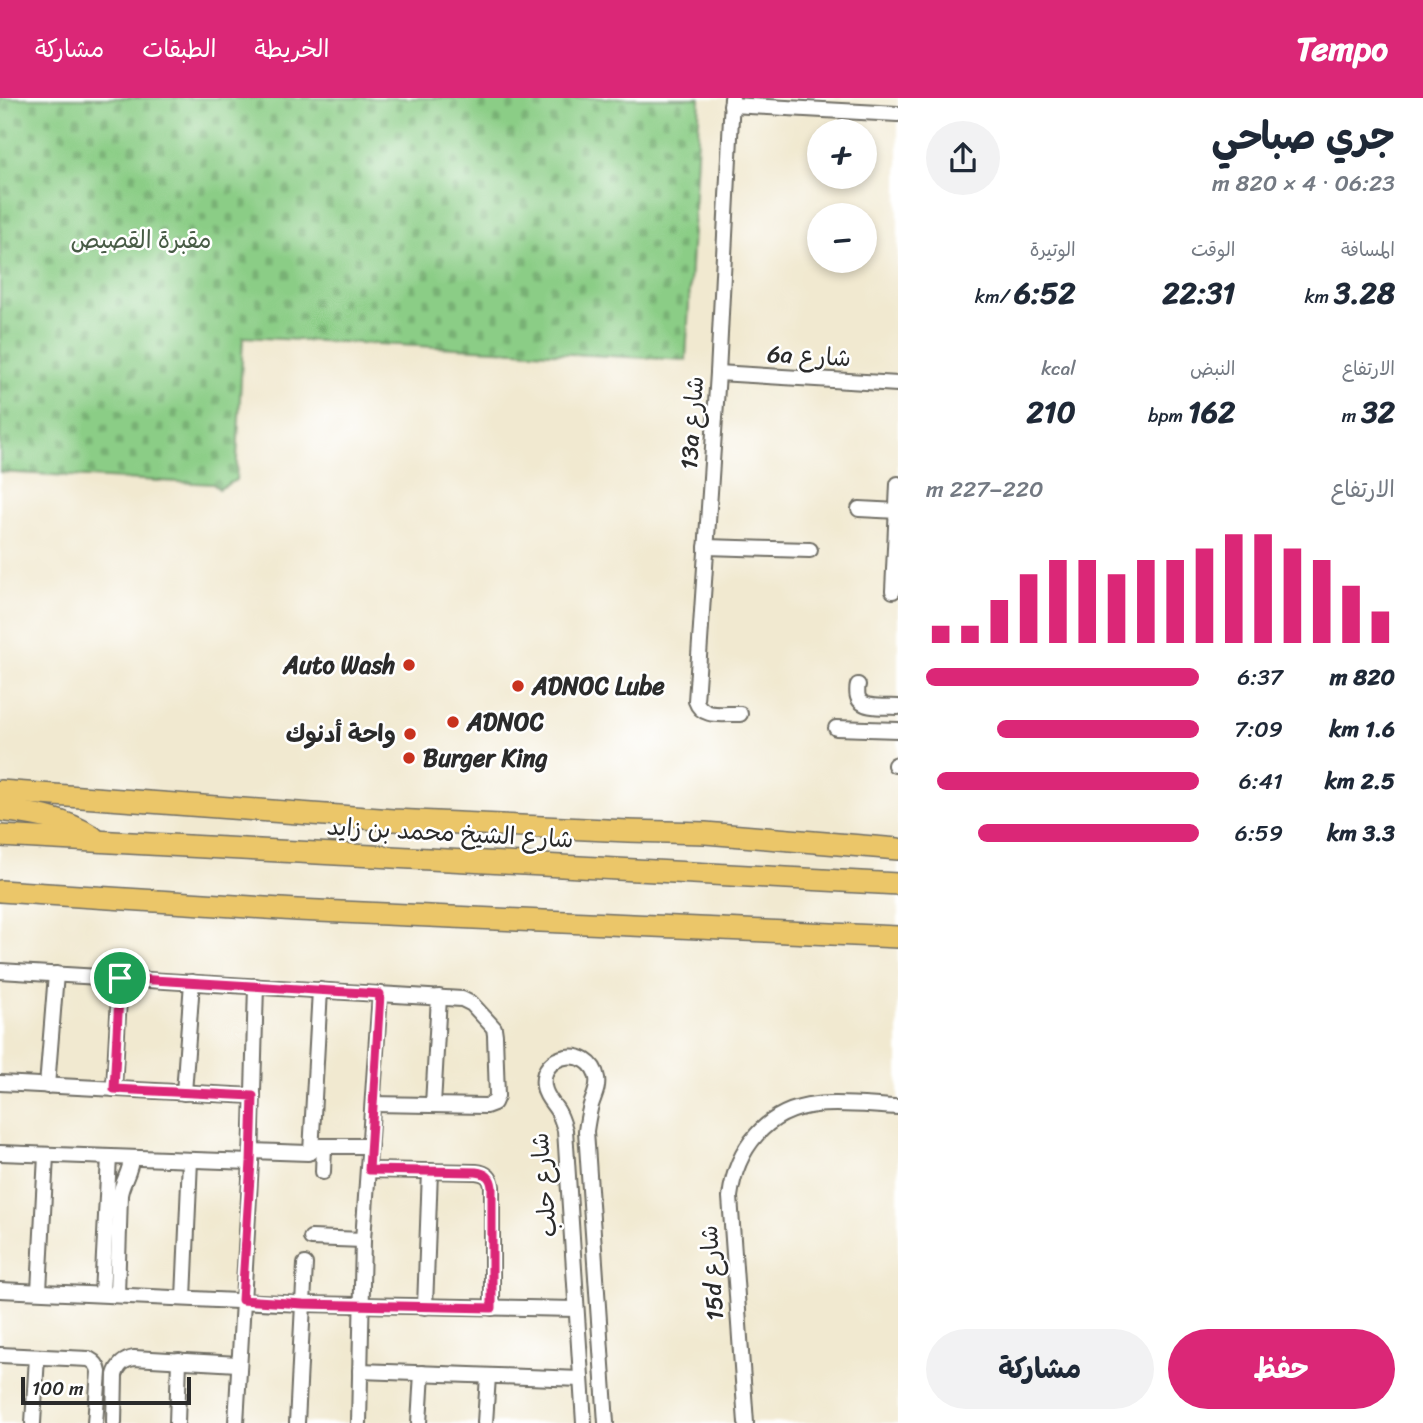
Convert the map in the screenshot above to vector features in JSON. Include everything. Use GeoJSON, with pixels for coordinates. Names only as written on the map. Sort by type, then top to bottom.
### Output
{"type":"FeatureCollection","features":[{"type":"Feature","properties":{"kind":"highway"},"geometry":{"type":"LineString","coordinates":[[0,791],[393,820],[705,833],[898,849]]}},
{"type":"Feature","properties":{"kind":"highway"},"geometry":{"type":"LineString","coordinates":[[0,810],[54,818],[98,840]]}},
{"type":"Feature","properties":{"kind":"highway","name":"شارع الشيخ محمد بن زايد"},"geometry":{"type":"LineString","coordinates":[[0,836],[898,884]]}},
{"type":"Feature","properties":{"kind":"highway"},"geometry":{"type":"LineString","coordinates":[[0,891],[297,910],[898,937]]}},
{"type":"Feature","properties":{"kind":"street"},"geometry":{"type":"LineString","coordinates":[[732,102],[898,114]]}},
{"type":"Feature","properties":{"kind":"street","name":"13a شارع"},"geometry":{"type":"LineString","coordinates":[[732,102],[697,705],[706,713],[740,714]]}},
{"type":"Feature","properties":{"kind":"street","name":"6a شارع"},"geometry":{"type":"LineString","coordinates":[[718,373],[898,384]]}},
{"type":"Feature","properties":{"kind":"street"},"geometry":{"type":"LineString","coordinates":[[893,591],[898,484]]}},
{"type":"Feature","properties":{"kind":"street"},"geometry":{"type":"LineString","coordinates":[[859,509],[897,511]]}},
{"type":"Feature","properties":{"kind":"street"},"geometry":{"type":"LineString","coordinates":[[706,547],[810,550]]}},
{"type":"Feature","properties":{"kind":"street"},"geometry":{"type":"LineString","coordinates":[[858,685],[858,698],[862,703],[898,707]]}},
{"type":"Feature","properties":{"kind":"street"},"geometry":{"type":"LineString","coordinates":[[868,729],[870,706]]}},
{"type":"Feature","properties":{"kind":"street"},"geometry":{"type":"LineString","coordinates":[[836,728],[898,730]]}},
{"type":"Feature","properties":{"kind":"street"},"geometry":{"type":"LineString","coordinates":[[0,971],[439,997],[466,1000],[492,1025],[495,1035],[497,1096],[490,1105],[373,1104]]}},
{"type":"Feature","properties":{"kind":"street"},"geometry":{"type":"LineString","coordinates":[[47,1086],[56,974]]}},
{"type":"Feature","properties":{"kind":"street"},"geometry":{"type":"LineString","coordinates":[[114,1089],[120,978]]}},
{"type":"Feature","properties":{"kind":"street"},"geometry":{"type":"LineString","coordinates":[[184,1093],[192,982]]}},
{"type":"Feature","properties":{"kind":"street"},"geometry":{"type":"LineString","coordinates":[[236,1423],[251,1156],[256,986]]}},
{"type":"Feature","properties":{"kind":"street"},"geometry":{"type":"LineString","coordinates":[[320,990],[317,1149],[323,1172]]}},
{"type":"Feature","properties":{"kind":"street"},"geometry":{"type":"LineString","coordinates":[[359,1423],[363,1240],[380,994]]}},
{"type":"Feature","properties":{"kind":"street"},"geometry":{"type":"LineString","coordinates":[[433,1105],[439,997]]}},
{"type":"Feature","properties":{"kind":"street","name":"شارع حلب"},"geometry":{"type":"LineString","coordinates":[[584,1423],[565,1130],[558,1110],[546,1095],[544,1087],[546,1070],[559,1058],[567,1056],[584,1059],[595,1072],[597,1080],[586,1131],[606,1423]]}},
{"type":"Feature","properties":{"kind":"street"},"geometry":{"type":"LineString","coordinates":[[0,1083],[253,1096]]}},
{"type":"Feature","properties":{"kind":"street","name":"15d شارع"},"geometry":{"type":"LineString","coordinates":[[746,1423],[730,1197],[740,1159],[746,1147],[763,1128],[783,1114],[807,1106],[820,1104],[898,1107]]}},
{"type":"Feature","properties":{"kind":"street"},"geometry":{"type":"LineString","coordinates":[[0,1153],[190,1160],[370,1146]]}},
{"type":"Feature","properties":{"kind":"street"},"geometry":{"type":"LineString","coordinates":[[39,1292],[46,1154]]}},
{"type":"Feature","properties":{"kind":"street"},"geometry":{"type":"LineString","coordinates":[[109,1157],[110,1294]]}},
{"type":"Feature","properties":{"kind":"street"},"geometry":{"type":"LineString","coordinates":[[110,1294],[120,1195],[130,1172],[131,1158]]}},
{"type":"Feature","properties":{"kind":"street"},"geometry":{"type":"LineString","coordinates":[[184,1298],[190,1160]]}},
{"type":"Feature","properties":{"kind":"street"},"geometry":{"type":"LineString","coordinates":[[369,1170],[482,1173],[488,1176],[491,1181],[492,1308]]}},
{"type":"Feature","properties":{"kind":"street"},"geometry":{"type":"LineString","coordinates":[[425,1307],[430,1171]]}},
{"type":"Feature","properties":{"kind":"street"},"geometry":{"type":"LineString","coordinates":[[311,1238],[363,1240]]}},
{"type":"Feature","properties":{"kind":"street"},"geometry":{"type":"LineString","coordinates":[[297,1423],[305,1265]]}},
{"type":"Feature","properties":{"kind":"street"},"geometry":{"type":"LineString","coordinates":[[0,1290],[361,1306],[576,1309]]}},
{"type":"Feature","properties":{"kind":"street"},"geometry":{"type":"LineString","coordinates":[[0,1355],[89,1359],[96,1364],[99,1372],[95,1423]]}},
{"type":"Feature","properties":{"kind":"street"},"geometry":{"type":"LineString","coordinates":[[33,1423],[37,1356]]}},
{"type":"Feature","properties":{"kind":"street"},"geometry":{"type":"LineString","coordinates":[[114,1423],[115,1375],[117,1368],[127,1359],[238,1364]]}},
{"type":"Feature","properties":{"kind":"street"},"geometry":{"type":"LineString","coordinates":[[177,1423],[178,1360]]}},
{"type":"Feature","properties":{"kind":"street"},"geometry":{"type":"LineString","coordinates":[[360,1371],[581,1379]]}},
{"type":"Feature","properties":{"kind":"street"},"geometry":{"type":"LineString","coordinates":[[419,1423],[422,1373]]}},
{"type":"Feature","properties":{"kind":"street"},"geometry":{"type":"LineString","coordinates":[[485,1423],[488,1376]]}},
{"type":"Feature","properties":{"kind":"green space","name":"مقبرة القصيص"},"geometry":{"type":"Polygon","coordinates":[[[0,98],[700,98],[686,360],[243,337],[236,480],[219,489],[213,484],[0,472],[0,98]]]}},
{"type":"Feature","properties":{"kind":"place","name":"Auto Wash"},"geometry":{"type":"Point","coordinates":[409,665]}},
{"type":"Feature","properties":{"kind":"place","name":"ADNOC Lube"},"geometry":{"type":"Point","coordinates":[518,686]}},
{"type":"Feature","properties":{"kind":"place","name":"ADNOC"},"geometry":{"type":"Point","coordinates":[453,722]}},
{"type":"Feature","properties":{"kind":"place","name":"واحة أدنوك"},"geometry":{"type":"Point","coordinates":[410,734]}},
{"type":"Feature","properties":{"kind":"place","name":"Burger King"},"geometry":{"type":"Point","coordinates":[409,758]}},
{"type":"Feature","properties":{"kind":"route"},"geometry":{"type":"LineString","coordinates":[[120,978],[380,994],[369,1170],[476,1172],[488,1176],[492,1187],[492,1308],[242,1300],[253,1096],[114,1089],[120,978]]}}]}
